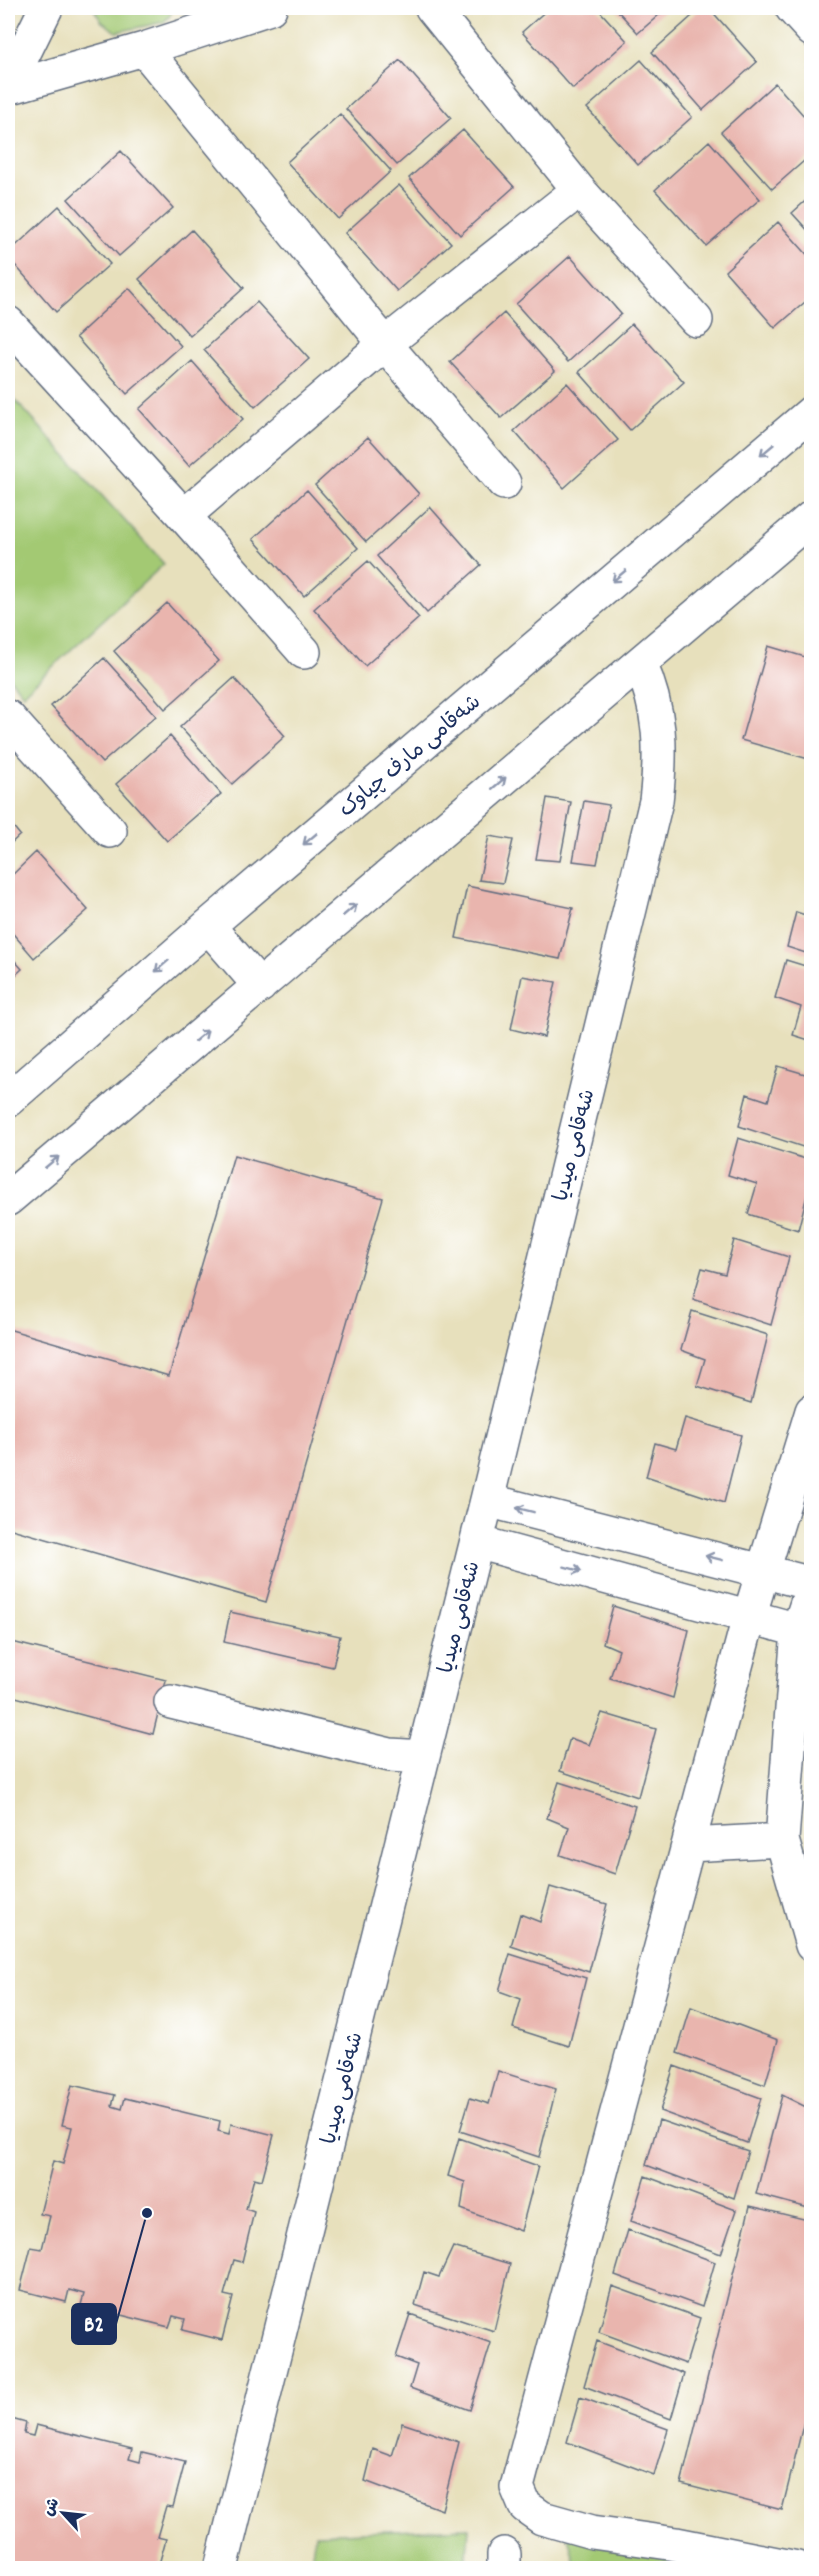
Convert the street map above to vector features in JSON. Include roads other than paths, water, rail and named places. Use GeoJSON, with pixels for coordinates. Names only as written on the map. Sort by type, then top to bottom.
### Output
{"type":"FeatureCollection","features":[{"type":"Feature","properties":{"kind":"street"},"geometry":{"type":"LineString","coordinates":[[8,71],[21,57],[46,8]]}},
{"type":"Feature","properties":{"kind":"street"},"geometry":{"type":"LineString","coordinates":[[8,88],[144,49],[270,8]]}},
{"type":"Feature","properties":{"kind":"street"},"geometry":{"type":"LineString","coordinates":[[432,8],[579,190],[696,320]]}},
{"type":"Feature","properties":{"kind":"street"},"geometry":{"type":"LineString","coordinates":[[792,8],[812,30]]}},
{"type":"Feature","properties":{"kind":"street"},"geometry":{"type":"LineString","coordinates":[[144,49],[385,344],[504,483]]}},
{"type":"Feature","properties":{"kind":"street"},"geometry":{"type":"LineString","coordinates":[[184,516],[385,344],[579,190]]}},
{"type":"Feature","properties":{"kind":"street"},"geometry":{"type":"LineString","coordinates":[[8,323],[304,652]]}},
{"type":"Feature","properties":{"kind":"street","name":"شەقامی مارف چیاوک"},"geometry":{"type":"LineString","coordinates":[[8,1100],[208,926],[812,412]]}},
{"type":"Feature","properties":{"kind":"street"},"geometry":{"type":"LineString","coordinates":[[8,1199],[812,517]]}},
{"type":"Feature","properties":{"kind":"street","name":"شەقامی میدیا"},"geometry":{"type":"LineString","coordinates":[[221,2568],[477,1542],[656,801],[660,764],[659,726],[651,689],[640,663]]}},
{"type":"Feature","properties":{"kind":"street"},"geometry":{"type":"LineString","coordinates":[[8,717],[110,831]]}},
{"type":"Feature","properties":{"kind":"street"},"geometry":{"type":"LineString","coordinates":[[208,926],[260,986]]}},
{"type":"Feature","properties":{"kind":"street"},"geometry":{"type":"LineString","coordinates":[[797,2568],[676,2544],[591,2532],[552,2521],[525,2506],[517,2487],[749,1617],[812,1411]]}},
{"type":"Feature","properties":{"kind":"street"},"geometry":{"type":"LineString","coordinates":[[487,1500],[812,1586],[798,1630],[782,1840],[812,1945]]}},
{"type":"Feature","properties":{"kind":"street"},"geometry":{"type":"LineString","coordinates":[[477,1542],[798,1630]]}},
{"type":"Feature","properties":{"kind":"street"},"geometry":{"type":"LineString","coordinates":[[171,1702],[390,1755],[423,1757]]}},
{"type":"Feature","properties":{"kind":"street"},"geometry":{"type":"LineString","coordinates":[[689,1845],[782,1840]]}},
{"type":"Feature","properties":{"kind":"street"},"geometry":{"type":"LineString","coordinates":[[807,2568],[812,2553]]}},
{"type":"Feature","properties":{"kind":"place","name":"B2"},"geometry":{"type":"Point","coordinates":[147,2213]}}]}
